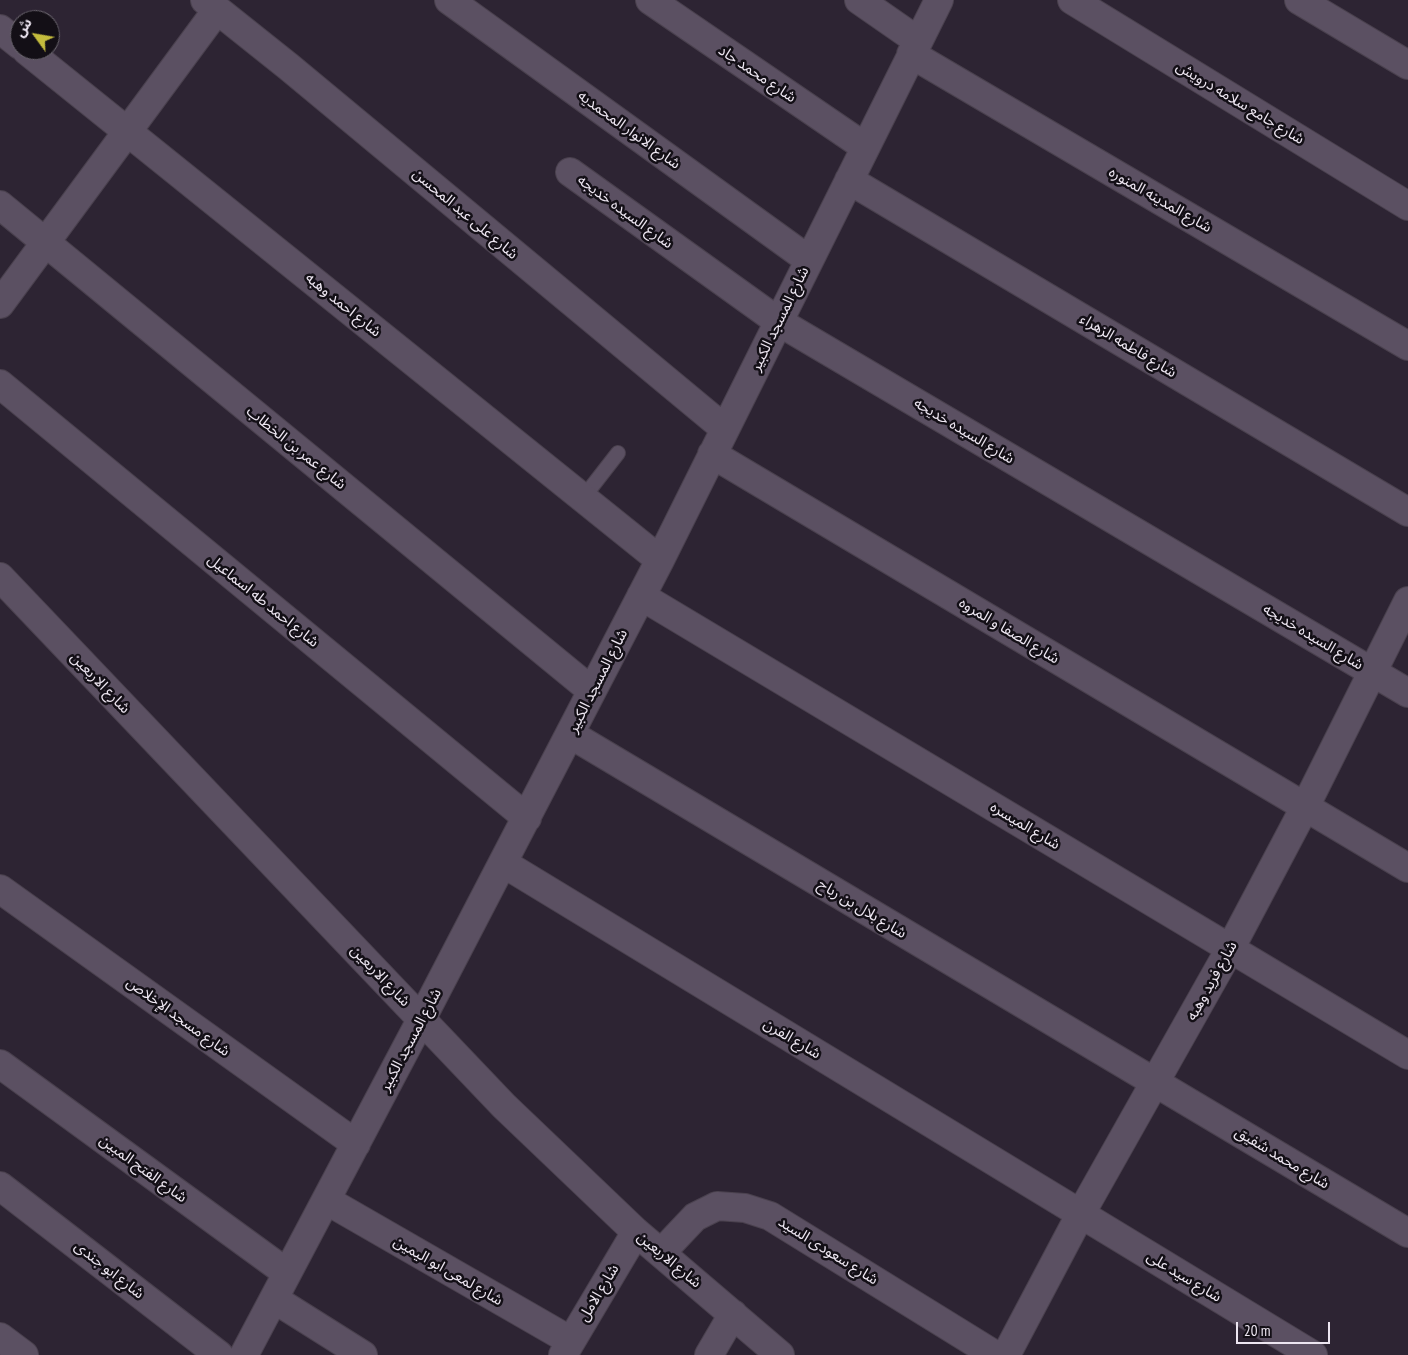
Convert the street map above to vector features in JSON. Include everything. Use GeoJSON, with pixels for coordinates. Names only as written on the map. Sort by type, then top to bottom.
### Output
{"type":"FeatureCollection","features":[{"type":"Feature","properties":{"kind":"street","name":"شارع الانوار المحمديه"},"geometry":{"type":"LineString","coordinates":[[449,0],[809,260]]}},
{"type":"Feature","properties":{"kind":"street","name":"شارع محمد جاد"},"geometry":{"type":"LineString","coordinates":[[650,0],[865,147]]}},
{"type":"Feature","properties":{"kind":"street","name":"شارع المدينه المنوره"},"geometry":{"type":"LineString","coordinates":[[860,0],[915,48],[1408,346]]}},
{"type":"Feature","properties":{"kind":"street","name":"شارع المسجد الكبير"},"geometry":{"type":"LineString","coordinates":[[244,1355],[527,818],[660,560],[939,0]]}},
{"type":"Feature","properties":{"kind":"street","name":"شارع جامع سلامه درويش"},"geometry":{"type":"LineString","coordinates":[[1072,0],[1408,206]]}},
{"type":"Feature","properties":{"kind":"street"},"geometry":{"type":"LineString","coordinates":[[1299,0],[1408,65]]}},
{"type":"Feature","properties":{"kind":"street"},"geometry":{"type":"LineString","coordinates":[[0,304],[127,131],[211,5]]}},
{"type":"Feature","properties":{"kind":"street","name":"شارع على عبد المحسن"},"geometry":{"type":"LineString","coordinates":[[211,5],[725,429]]}},
{"type":"Feature","properties":{"kind":"street"},"geometry":{"type":"LineString","coordinates":[[0,29],[10,37]]}},
{"type":"Feature","properties":{"kind":"street","name":"شارع احمد وهبه"},"geometry":{"type":"LineString","coordinates":[[38,60],[660,560]]}},
{"type":"Feature","properties":{"kind":"street","name":"شارع السيده خديجه"},"geometry":{"type":"LineString","coordinates":[[570,172],[778,322],[1408,693]]}},
{"type":"Feature","properties":{"kind":"street","name":"شارع فاطمه الزهراء"},"geometry":{"type":"LineString","coordinates":[[849,180],[1408,512]]}},
{"type":"Feature","properties":{"kind":"street","name":"شارع عمر بن الخطاب"},"geometry":{"type":"LineString","coordinates":[[0,205],[592,691]]}},
{"type":"Feature","properties":{"kind":"street","name":"شارع احمد طه اسماعيل"},"geometry":{"type":"LineString","coordinates":[[0,384],[527,818]]}},
{"type":"Feature","properties":{"kind":"street","name":"شارع الصفا و المروه"},"geometry":{"type":"LineString","coordinates":[[712,454],[1408,868]]}},
{"type":"Feature","properties":{"kind":"street","name":"شارع الاربعين"},"geometry":{"type":"LineString","coordinates":[[0,577],[504,1106],[636,1232],[780,1355]]}},
{"type":"Feature","properties":{"kind":"street","name":"شارع الميسره"},"geometry":{"type":"LineString","coordinates":[[641,596],[1408,1055]]}},
{"type":"Feature","properties":{"kind":"street","name":"شارع فريد وهبه"},"geometry":{"type":"LineString","coordinates":[[1006,1355],[1080,1215],[1230,949],[1305,807],[1371,671],[1408,601]]}},
{"type":"Feature","properties":{"kind":"street","name":"شارع بلال بن رباح"},"geometry":{"type":"LineString","coordinates":[[570,734],[1155,1083]]}},
{"type":"Feature","properties":{"kind":"street","name":"شارع الفرن"},"geometry":{"type":"LineString","coordinates":[[503,863],[1080,1215]]}},
{"type":"Feature","properties":{"kind":"street","name":"شارع مسجد الإخلاص"},"geometry":{"type":"LineString","coordinates":[[0,889],[356,1144]]}},
{"type":"Feature","properties":{"kind":"street","name":"شارع الفتح المبين"},"geometry":{"type":"LineString","coordinates":[[0,1064],[287,1273]]}},
{"type":"Feature","properties":{"kind":"street","name":"شارع محمد شفيق"},"geometry":{"type":"LineString","coordinates":[[1155,1083],[1408,1233]]}},
{"type":"Feature","properties":{"kind":"street","name":"شارع ابو جندى"},"geometry":{"type":"LineString","coordinates":[[0,1186],[219,1355]]}},
{"type":"Feature","properties":{"kind":"street","name":"شارع لمعى ابو اليمين"},"geometry":{"type":"LineString","coordinates":[[326,1200],[567,1348]]}},
{"type":"Feature","properties":{"kind":"street","name":"شارع سعودى السيد"},"geometry":{"type":"LineString","coordinates":[[661,1253],[695,1217],[717,1206],[746,1208],[770,1216],[996,1355]]}},
{"type":"Feature","properties":{"kind":"street","name":"شارع سيد على"},"geometry":{"type":"LineString","coordinates":[[1080,1215],[1313,1355]]}},
{"type":"Feature","properties":{"kind":"street","name":"شارع الامل"},"geometry":{"type":"LineString","coordinates":[[567,1348],[636,1232]]}},
{"type":"Feature","properties":{"kind":"street"},"geometry":{"type":"LineString","coordinates":[[274,1299],[363,1355]]}},
{"type":"Feature","properties":{"kind":"street"},"geometry":{"type":"LineString","coordinates":[[708,1355],[733,1314]]}},
{"type":"Feature","properties":{"kind":"street"},"geometry":{"type":"LineString","coordinates":[[0,1337],[24,1355]]}},
{"type":"Feature","properties":{"kind":"lane"},"geometry":{"type":"LineString","coordinates":[[583,498],[618,452]]}}]}
